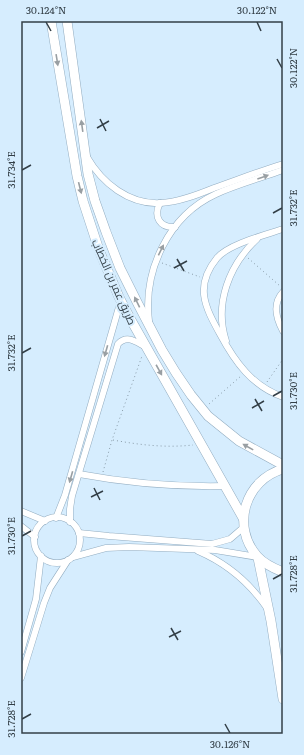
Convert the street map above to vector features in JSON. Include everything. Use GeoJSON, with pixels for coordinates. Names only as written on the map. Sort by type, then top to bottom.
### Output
{"type":"FeatureCollection","features":[{"type":"Feature","properties":{"kind":"street","name":"طريق عمر بن الخطاب"},"geometry":{"type":"LineString","coordinates":[[51,21],[77,176],[97,244],[121,300],[225,486],[244,523],[248,543],[258,557]]}},
{"type":"Feature","properties":{"kind":"street","name":"طريق عمر بن الخطاب"},"geometry":{"type":"LineString","coordinates":[[68,21],[88,174],[95,201],[120,268],[150,329],[176,373],[202,410],[217,425],[238,441],[283,465]]}},
{"type":"Feature","properties":{"kind":"street"},"geometry":{"type":"LineString","coordinates":[[86,154],[99,175],[116,190],[137,200],[160,203],[196,195],[283,164]]}},
{"type":"Feature","properties":{"kind":"street"},"geometry":{"type":"LineString","coordinates":[[150,329],[148,309],[149,289],[153,269],[160,250],[175,227],[198,204],[216,194],[282,172]]}},
{"type":"Feature","properties":{"kind":"street"},"geometry":{"type":"LineString","coordinates":[[160,203],[157,209],[159,221],[169,227],[175,227]]}},
{"type":"Feature","properties":{"kind":"street"},"geometry":{"type":"LineString","coordinates":[[283,229],[227,249],[217,257],[210,268],[204,290],[204,301],[208,312],[229,352],[245,373],[263,388],[283,396]]}},
{"type":"Feature","properties":{"kind":"street"},"geometry":{"type":"LineString","coordinates":[[229,352],[222,322],[223,298],[228,280],[236,263],[261,236]]}},
{"type":"Feature","properties":{"kind":"street"},"geometry":{"type":"LineString","coordinates":[[283,292],[277,301],[275,310],[278,322],[283,331]]}},
{"type":"Feature","properties":{"kind":"street"},"geometry":{"type":"LineString","coordinates":[[56,518],[65,495],[121,300]]}},
{"type":"Feature","properties":{"kind":"street"},"geometry":{"type":"LineString","coordinates":[[70,522],[71,502],[78,474],[118,344],[124,339],[128,339],[146,347]]}},
{"type":"Feature","properties":{"kind":"street"},"geometry":{"type":"LineString","coordinates":[[79,532],[132,538],[212,544],[230,539],[244,523],[245,506],[257,485],[266,477],[283,469]]}},
{"type":"Feature","properties":{"kind":"street"},"geometry":{"type":"LineString","coordinates":[[78,474],[163,486],[225,486]]}},
{"type":"Feature","properties":{"kind":"street"},"geometry":{"type":"LineString","coordinates":[[21,512],[45,521]]}},
{"type":"Feature","properties":{"kind":"street"},"geometry":{"type":"LineString","coordinates":[[21,678],[50,588],[71,559],[80,546],[79,532],[70,522],[61,518],[45,521],[38,528],[35,537],[36,547],[44,559],[54,563],[64,562],[71,559],[95,550],[118,547],[225,551],[258,557],[270,567],[283,572]]}},
{"type":"Feature","properties":{"kind":"street"},"geometry":{"type":"LineString","coordinates":[[21,526],[35,537]]}},
{"type":"Feature","properties":{"kind":"street"},"geometry":{"type":"LineString","coordinates":[[195,550],[214,558],[232,570],[252,589],[269,611]]}},
{"type":"Feature","properties":{"kind":"street"},"geometry":{"type":"LineString","coordinates":[[21,652],[36,599],[41,556]]}},
{"type":"Feature","properties":{"kind":"street"},"geometry":{"type":"LineString","coordinates":[[258,557],[269,611],[283,699]]}},
{"type":"Feature","properties":{"kind":"path"},"geometry":{"type":"LineString","coordinates":[[243,254],[283,288]]}},
{"type":"Feature","properties":{"kind":"path"},"geometry":{"type":"LineString","coordinates":[[156,260],[206,279]]}},
{"type":"Feature","properties":{"kind":"path"},"geometry":{"type":"LineString","coordinates":[[101,478],[112,440],[146,347]]}},
{"type":"Feature","properties":{"kind":"path"},"geometry":{"type":"LineString","coordinates":[[263,388],[283,359]]}},
{"type":"Feature","properties":{"kind":"path"},"geometry":{"type":"LineString","coordinates":[[202,410],[245,373]]}},
{"type":"Feature","properties":{"kind":"path"},"geometry":{"type":"LineString","coordinates":[[112,440],[157,446],[201,444]]}}]}
